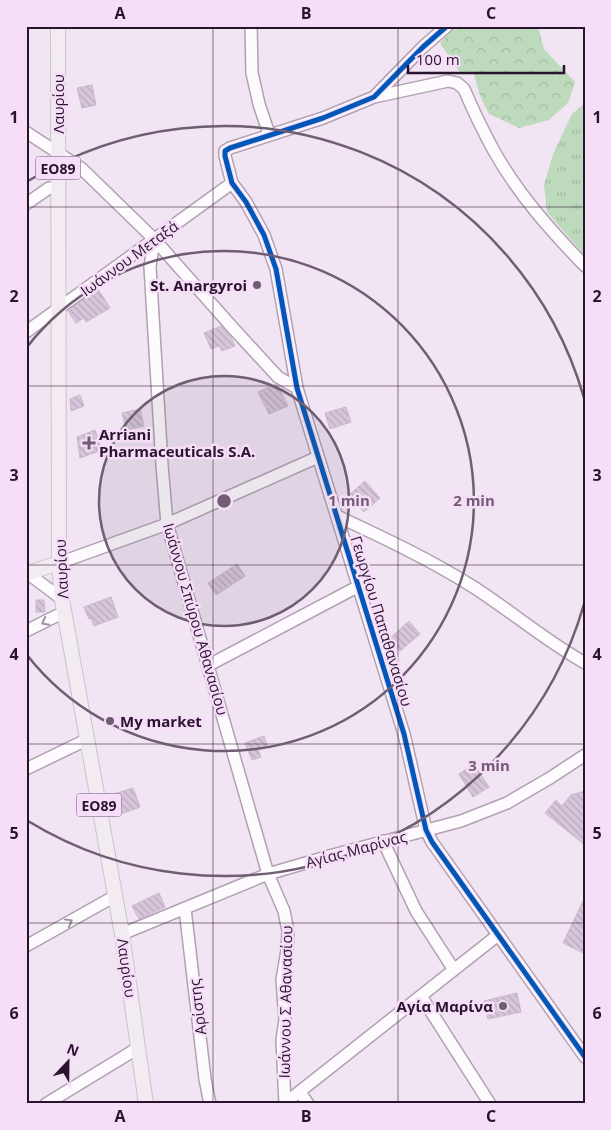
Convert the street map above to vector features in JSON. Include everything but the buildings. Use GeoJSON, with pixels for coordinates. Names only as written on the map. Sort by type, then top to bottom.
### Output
{"type":"FeatureCollection","features":[{"type":"Feature","properties":{"kind":"main road","name":"Λαυρίου"},"geometry":{"type":"LineString","coordinates":[[58,26],[59,562],[63,606],[122,934],[146,1104]]}},
{"type":"Feature","properties":{"kind":"main road"},"geometry":{"type":"LineString","coordinates":[[27,572],[59,562]]}},
{"type":"Feature","properties":{"kind":"street"},"geometry":{"type":"LineString","coordinates":[[251,26],[252,73],[259,104],[269,134]]}},
{"type":"Feature","properties":{"kind":"street","name":"Γεωργίου Παπαθανασίου"},"geometry":{"type":"LineString","coordinates":[[447,26],[423,47],[374,97],[323,118],[269,134],[225,151],[224,156],[232,183],[246,202],[270,249],[276,270],[298,388],[404,734],[426,830],[432,842],[585,1057]]}},
{"type":"Feature","properties":{"kind":"street"},"geometry":{"type":"LineString","coordinates":[[374,97],[448,81],[458,82],[464,89],[494,152],[512,180],[542,220],[585,266]]}},
{"type":"Feature","properties":{"kind":"street"},"geometry":{"type":"LineString","coordinates":[[26,132],[81,168],[154,239],[278,377],[298,388]]}},
{"type":"Feature","properties":{"kind":"street","name":"Ιωάννου Μεταξά"},"geometry":{"type":"LineString","coordinates":[[26,332],[232,183]]}},
{"type":"Feature","properties":{"kind":"street"},"geometry":{"type":"LineString","coordinates":[[26,204],[49,188],[58,189]]}},
{"type":"Feature","properties":{"kind":"street","name":"Ιωάννου Σπύρου Αθανασίου"},"geometry":{"type":"LineString","coordinates":[[154,239],[150,267],[167,524],[268,874]]}},
{"type":"Feature","properties":{"kind":"street"},"geometry":{"type":"LineString","coordinates":[[59,562],[167,524],[318,457]]}},
{"type":"Feature","properties":{"kind":"street"},"geometry":{"type":"LineString","coordinates":[[337,516],[433,562],[476,589],[560,649],[585,663]]}},
{"type":"Feature","properties":{"kind":"street"},"geometry":{"type":"LineString","coordinates":[[26,631],[63,606],[27,572]]}},
{"type":"Feature","properties":{"kind":"street"},"geometry":{"type":"LineString","coordinates":[[209,665],[359,586]]}},
{"type":"Feature","properties":{"kind":"street"},"geometry":{"type":"LineString","coordinates":[[26,769],[88,739]]}},
{"type":"Feature","properties":{"kind":"street","name":"Αγίας Μαρίνας"},"geometry":{"type":"LineString","coordinates":[[122,934],[268,874],[461,821],[507,803],[585,755]]}},
{"type":"Feature","properties":{"kind":"street"},"geometry":{"type":"LineString","coordinates":[[383,841],[416,911],[454,970]]}},
{"type":"Feature","properties":{"kind":"street","name":"Ιωάννου Σ Αθανασίου"},"geometry":{"type":"LineString","coordinates":[[268,874],[280,901],[288,931],[282,980],[285,1020],[282,1040],[285,1103]]}},
{"type":"Feature","properties":{"kind":"street"},"geometry":{"type":"LineString","coordinates":[[28,942],[115,896]]}},
{"type":"Feature","properties":{"kind":"street","name":"Αρίστης"},"geometry":{"type":"LineString","coordinates":[[185,909],[205,1079],[210,1104]]}},
{"type":"Feature","properties":{"kind":"street"},"geometry":{"type":"LineString","coordinates":[[285,1103],[498,935]]}},
{"type":"Feature","properties":{"kind":"street"},"geometry":{"type":"LineString","coordinates":[[420,996],[490,1104]]}},
{"type":"Feature","properties":{"kind":"street"},"geometry":{"type":"LineString","coordinates":[[46,1104],[138,1048]]}},
{"type":"Feature","properties":{"kind":"street"},"geometry":{"type":"LineString","coordinates":[[300,1092],[308,1104]]}},
{"type":"Feature","properties":{"kind":"green space"},"geometry":{"type":"Polygon","coordinates":[[[456,26],[538,26],[544,49],[575,82],[568,103],[549,120],[519,128],[489,114],[480,96],[474,74],[459,71],[440,43],[456,26]]]}},
{"type":"Feature","properties":{"kind":"green space"},"geometry":{"type":"Polygon","coordinates":[[[585,103],[585,256],[547,212],[544,185],[553,154],[572,114],[585,103]]]}},
{"type":"Feature","properties":{"kind":"cycle path"},"geometry":{"type":"LineString","coordinates":[[447,26],[423,47],[374,97],[323,118],[230,148],[225,151],[225,156],[232,183],[246,202],[264,235],[276,269],[297,388],[404,734],[426,830],[432,842],[585,1057]]}},
{"type":"Feature","properties":{"kind":"place","name":"St. Anargyroi"},"geometry":{"type":"Point","coordinates":[257,285]}},
{"type":"Feature","properties":{"kind":"place","name":"Arriani Pharmaceuticals S.A."},"geometry":{"type":"Point","coordinates":[89,443]}},
{"type":"Feature","properties":{"kind":"place","name":"My market"},"geometry":{"type":"Point","coordinates":[110,721]}},
{"type":"Feature","properties":{"kind":"place","name":"Αγία Μαρίνα"},"geometry":{"type":"Point","coordinates":[503,1006]}}]}
